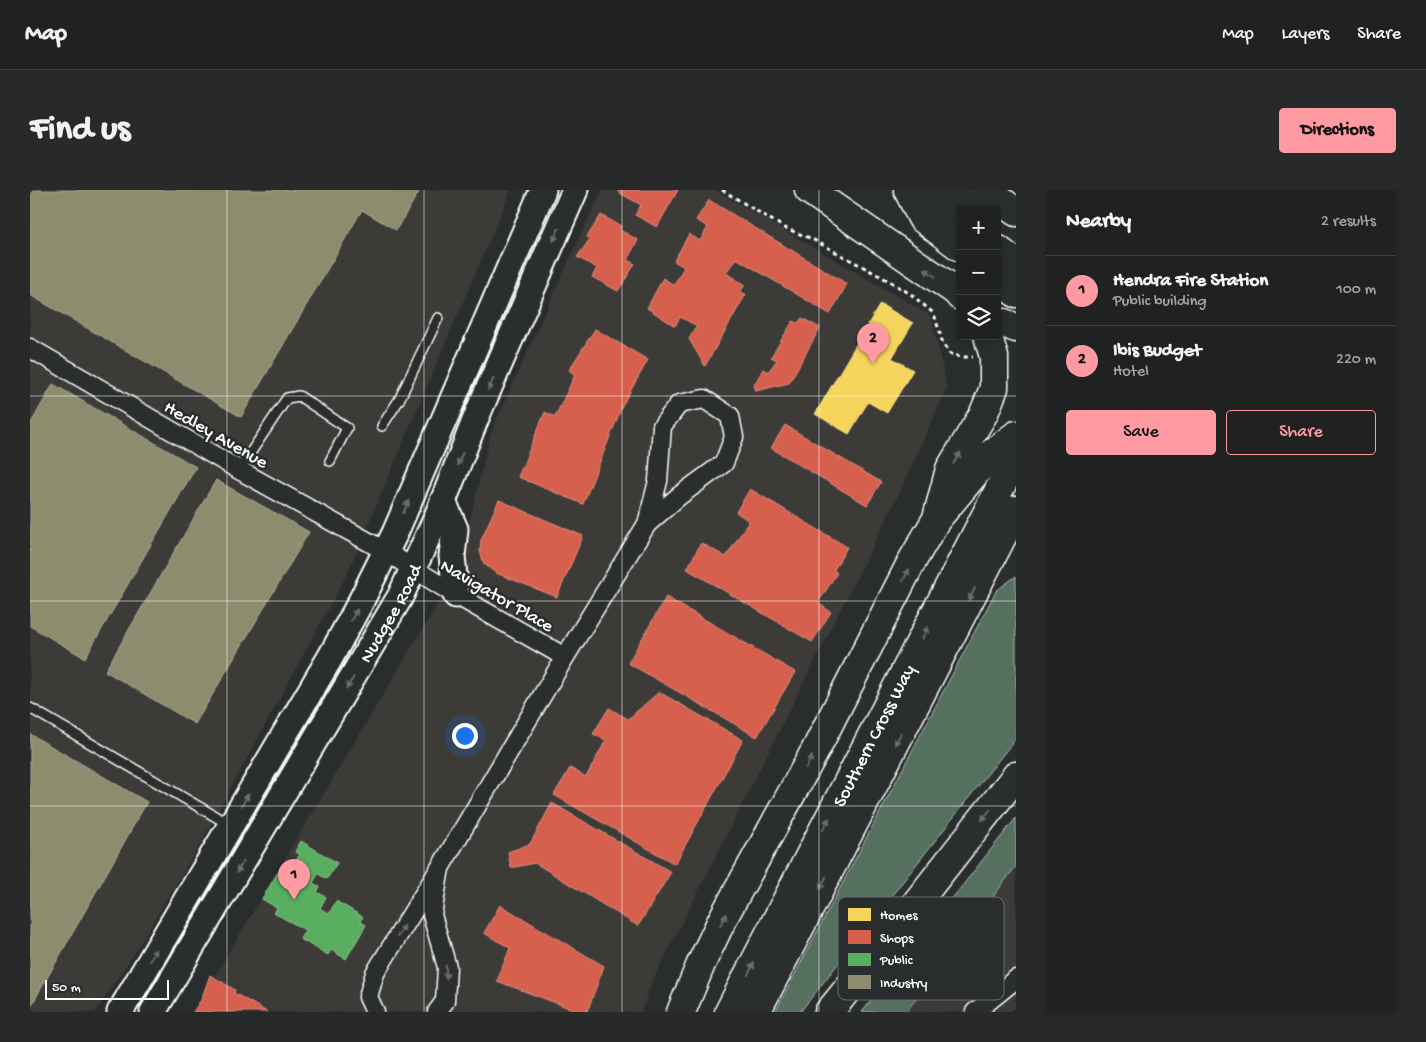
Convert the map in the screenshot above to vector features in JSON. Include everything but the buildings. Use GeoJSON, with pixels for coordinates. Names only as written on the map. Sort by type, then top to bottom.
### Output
{"type":"FeatureCollection","features":[{"type":"Feature","properties":{"kind":"main road","name":"Nudgee Road"},"geometry":{"type":"LineString","coordinates":[[120,1012],[330,658],[360,603],[395,533],[543,190]]}},
{"type":"Feature","properties":{"kind":"main road","name":"Nudgee Road"},"geometry":{"type":"LineString","coordinates":[[153,1012],[382,630],[414,569],[478,414],[575,190]]}},
{"type":"Feature","properties":{"kind":"main road"},"geometry":{"type":"LineString","coordinates":[[808,190],[956,292]]}},
{"type":"Feature","properties":{"kind":"main road"},"geometry":{"type":"LineString","coordinates":[[908,190],[922,218],[956,244]]}},
{"type":"Feature","properties":{"kind":"main road"},"geometry":{"type":"LineString","coordinates":[[918,190],[956,219]]}},
{"type":"Feature","properties":{"kind":"main road"},"geometry":{"type":"LineString","coordinates":[[940,190],[972,205]]}},
{"type":"Feature","properties":{"kind":"main road"},"geometry":{"type":"LineString","coordinates":[[986,190],[1016,212]]}},
{"type":"Feature","properties":{"kind":"main road"},"geometry":{"type":"LineString","coordinates":[[1001,216],[1016,219]]}},
{"type":"Feature","properties":{"kind":"main road"},"geometry":{"type":"LineString","coordinates":[[998,250],[1016,263]]}},
{"type":"Feature","properties":{"kind":"main road"},"geometry":{"type":"LineString","coordinates":[[1001,281],[1016,293]]}},
{"type":"Feature","properties":{"kind":"main road"},"geometry":{"type":"LineString","coordinates":[[936,520],[950,469],[990,398],[1002,332]]}},
{"type":"Feature","properties":{"kind":"main road"},"geometry":{"type":"LineString","coordinates":[[681,1012],[723,918],[815,751],[912,561],[936,520],[991,454],[1016,435]]}},
{"type":"Feature","properties":{"kind":"main road","name":"Southern Cross Way"},"geometry":{"type":"LineString","coordinates":[[756,1012],[984,546],[1016,458]]}},
{"type":"Feature","properties":{"kind":"main road"},"geometry":{"type":"LineString","coordinates":[[443,501],[455,529],[452,556],[456,595]]}},
{"type":"Feature","properties":{"kind":"main road","name":"Southern Cross Way"},"geometry":{"type":"LineString","coordinates":[[729,1012],[984,546],[1016,510]]}},
{"type":"Feature","properties":{"kind":"main road"},"geometry":{"type":"LineString","coordinates":[[921,897],[1016,776]]}},
{"type":"Feature","properties":{"kind":"main road"},"geometry":{"type":"LineString","coordinates":[[230,825],[256,840]]}},
{"type":"Feature","properties":{"kind":"main road"},"geometry":{"type":"LineString","coordinates":[[829,1012],[839,1000]]}},
{"type":"Feature","properties":{"kind":"street","name":"Hedley Avenue"},"geometry":{"type":"LineString","coordinates":[[30,348],[239,470],[385,551]]}},
{"type":"Feature","properties":{"kind":"street","name":"Navigator Place"},"geometry":{"type":"LineString","coordinates":[[375,1012],[368,997],[375,973],[647,524],[679,496],[724,463],[734,438],[730,416],[704,399],[679,404],[662,426],[658,481],[647,524]]}},
{"type":"Feature","properties":{"kind":"street","name":"Navigator Place"},"geometry":{"type":"LineString","coordinates":[[385,551],[456,595],[565,657]]}},
{"type":"Feature","properties":{"kind":"street","name":"Navigator Place"},"geometry":{"type":"LineString","coordinates":[[437,1012],[445,1001],[447,967],[432,915],[440,868]]}},
{"type":"Feature","properties":{"kind":"street"},"geometry":{"type":"LineString","coordinates":[[1004,989],[1016,979]]}},
{"type":"Feature","properties":{"kind":"street"},"geometry":{"type":"LineString","coordinates":[[975,1012],[990,1000]]}},
{"type":"Feature","properties":{"kind":"lane"},"geometry":{"type":"LineString","coordinates":[[382,426],[399,400],[438,318]]}},
{"type":"Feature","properties":{"kind":"lane"},"geometry":{"type":"LineString","coordinates":[[239,470],[287,398],[299,396],[347,428],[330,461]]}},
{"type":"Feature","properties":{"kind":"lane"},"geometry":{"type":"LineString","coordinates":[[30,708],[230,825]]}},
{"type":"Feature","properties":{"kind":"path"},"geometry":{"type":"LineString","coordinates":[[722,190],[785,228],[812,239],[912,295],[932,312],[943,344],[950,354],[961,357],[1002,332]]}},
{"type":"Feature","properties":{"kind":"shaded area"},"geometry":{"type":"Polygon","coordinates":[[[30,190],[511,190],[346,576],[201,843],[135,952],[95,1012],[30,1012],[30,190]]]}},
{"type":"Feature","properties":{"kind":"shaded area"},"geometry":{"type":"Polygon","coordinates":[[[603,190],[715,190],[931,316],[947,388],[898,496],[651,984],[641,1012],[193,1012],[458,570],[491,432],[580,236],[603,190]]]}},
{"type":"Feature","properties":{"kind":"shaded area"},"geometry":{"type":"Polygon","coordinates":[[[1016,866],[1016,1012],[906,1012],[915,1000],[1004,1000],[1004,897],[993,897],[1016,866]]]}},
{"type":"Feature","properties":{"kind":"green space"},"geometry":{"type":"Polygon","coordinates":[[[1016,576],[1016,738],[891,897],[838,897],[838,964],[800,1012],[775,1012],[996,591],[1016,576]]]}},
{"type":"Feature","properties":{"kind":"green space"},"geometry":{"type":"Polygon","coordinates":[[[1016,818],[1016,866],[993,897],[953,897],[1016,818]]]}},
{"type":"Feature","properties":{"kind":"green space"},"geometry":{"type":"Polygon","coordinates":[[[872,1000],[915,1000],[906,1012],[862,1012],[872,1000]]]}},
{"type":"Feature","properties":{"kind":"place","name":"Ibis Budget"},"geometry":{"type":"Point","coordinates":[873,364]}},
{"type":"Feature","properties":{"kind":"place","name":"Hendra Fire Station"},"geometry":{"type":"Point","coordinates":[294,900]}}]}
